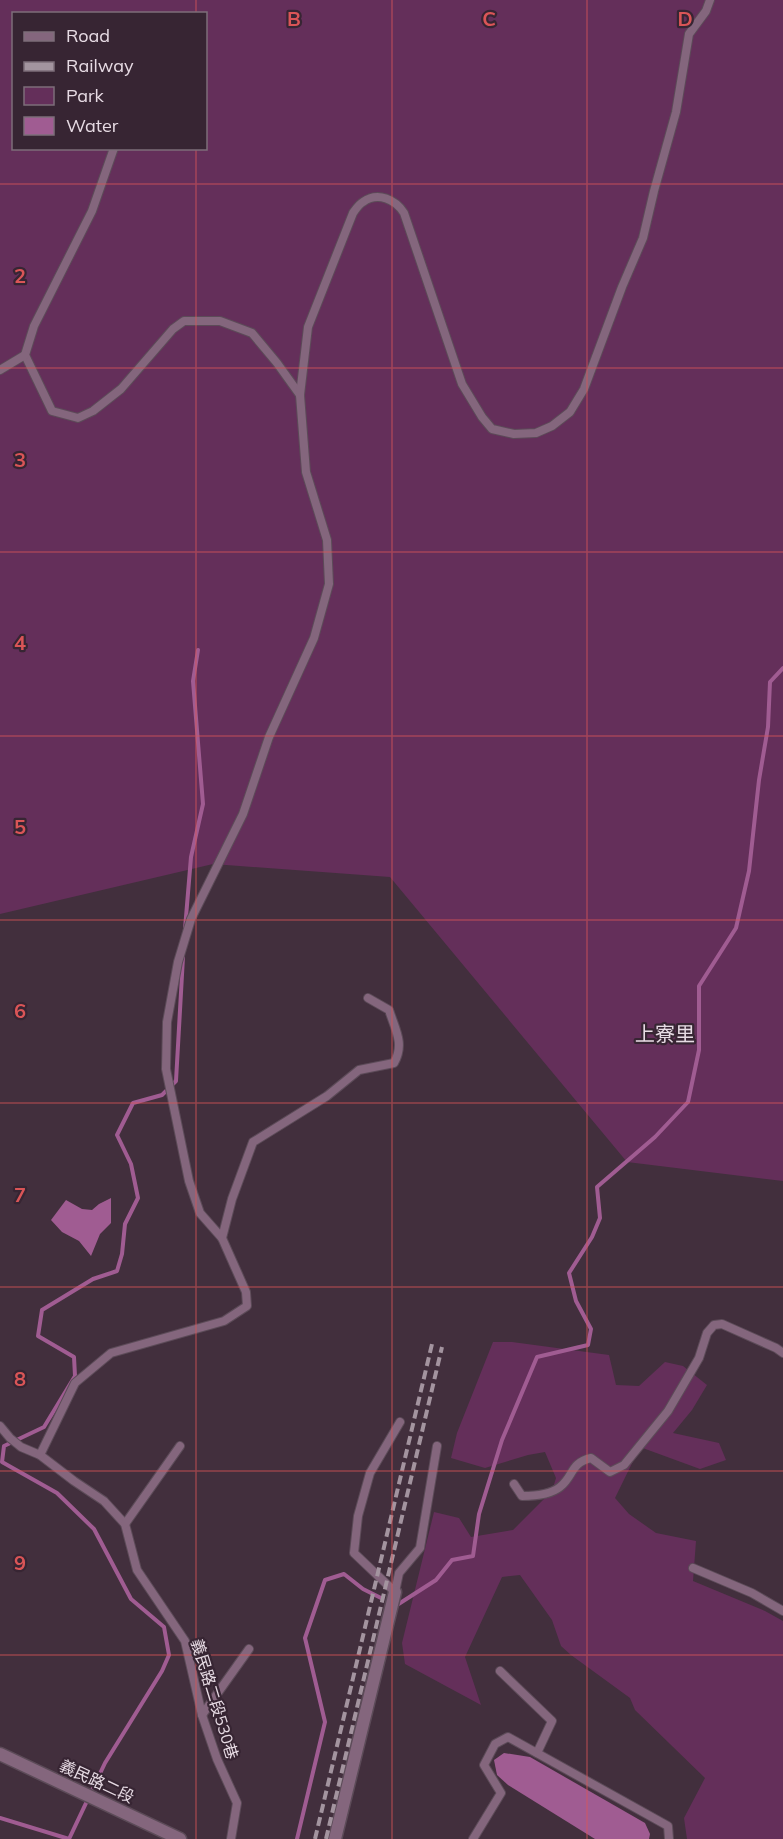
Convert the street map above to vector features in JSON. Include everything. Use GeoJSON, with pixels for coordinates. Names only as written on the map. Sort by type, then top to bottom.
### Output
{"type":"FeatureCollection","features":[{"type":"Feature","properties":{"kind":"street"},"geometry":{"type":"LineString","coordinates":[[335,1839],[395,1592]]}},
{"type":"Feature","properties":{"kind":"street","name":"義民路二段"},"geometry":{"type":"LineString","coordinates":[[0,1754],[180,1839]]}},
{"type":"Feature","properties":{"kind":"lane"},"geometry":{"type":"LineString","coordinates":[[40,1455],[75,1383],[111,1353],[224,1321],[248,1306],[246,1292],[222,1238],[200,1213],[189,1181],[166,1069],[167,1022],[178,962],[191,919],[243,814],[269,737],[314,638],[329,584],[327,540],[306,472],[300,395],[308,327],[353,213],[363,201],[381,197],[388,198],[399,205],[404,213],[462,384],[492,429],[514,434],[536,433],[552,426],[570,412],[584,389],[643,238],[676,112],[689,34],[706,11],[710,0]]}},
{"type":"Feature","properties":{"kind":"lane"},"geometry":{"type":"LineString","coordinates":[[0,370],[25,355],[34,326],[92,211],[113,150]]}},
{"type":"Feature","properties":{"kind":"lane"},"geometry":{"type":"LineString","coordinates":[[25,355],[52,411],[78,418],[93,411],[121,389],[173,329],[184,321],[220,321],[252,333],[300,395]]}},
{"type":"Feature","properties":{"kind":"lane"},"geometry":{"type":"LineString","coordinates":[[222,1238],[232,1199],[254,1142],[327,1096],[359,1070],[394,1063],[399,1054],[400,1044],[389,1010],[369,998]]}},
{"type":"Feature","properties":{"kind":"lane"},"geometry":{"type":"LineString","coordinates":[[514,1484],[522,1496],[538,1496],[560,1487],[580,1461],[591,1458],[610,1472],[624,1465],[668,1411],[699,1358],[707,1333],[714,1325],[722,1324],[783,1353]]}},
{"type":"Feature","properties":{"kind":"lane"},"geometry":{"type":"LineString","coordinates":[[395,1592],[354,1553],[358,1516],[369,1473],[400,1422]]}},
{"type":"Feature","properties":{"kind":"lane","name":"義民路二段530巷"},"geometry":{"type":"LineString","coordinates":[[0,1426],[21,1447],[40,1455],[74,1482],[104,1501],[125,1524],[137,1570],[185,1641],[202,1715],[217,1759],[237,1803],[231,1839]]}},
{"type":"Feature","properties":{"kind":"lane"},"geometry":{"type":"LineString","coordinates":[[125,1524],[180,1446]]}},
{"type":"Feature","properties":{"kind":"lane"},"geometry":{"type":"LineString","coordinates":[[395,1592],[399,1573],[420,1548],[437,1446]]}},
{"type":"Feature","properties":{"kind":"lane"},"geometry":{"type":"LineString","coordinates":[[693,1568],[752,1593],[783,1611]]}},
{"type":"Feature","properties":{"kind":"lane"},"geometry":{"type":"LineString","coordinates":[[202,1715],[249,1649]]}},
{"type":"Feature","properties":{"kind":"lane"},"geometry":{"type":"LineString","coordinates":[[500,1671],[552,1721],[537,1753]]}},
{"type":"Feature","properties":{"kind":"lane"},"geometry":{"type":"LineString","coordinates":[[473,1839],[501,1794],[484,1765],[495,1744],[508,1737],[668,1826],[669,1839]]}},
{"type":"Feature","properties":{"kind":"green space"},"geometry":{"type":"Polygon","coordinates":[[[0,0],[783,0],[783,1181],[627,1162],[390,877],[213,864],[0,914],[0,0]]]}},
{"type":"Feature","properties":{"kind":"green space"},"geometry":{"type":"Polygon","coordinates":[[[493,1342],[512,1342],[609,1355],[616,1385],[639,1386],[665,1362],[683,1366],[707,1385],[692,1410],[673,1433],[719,1443],[726,1460],[700,1469],[640,1447],[615,1498],[629,1514],[656,1533],[696,1541],[693,1581],[765,1611],[783,1621],[783,1839],[687,1839],[684,1818],[705,1778],[635,1710],[630,1698],[561,1646],[552,1620],[520,1575],[502,1577],[465,1657],[481,1705],[405,1664],[402,1643],[434,1512],[459,1518],[471,1537],[513,1530],[552,1491],[556,1478],[545,1452],[485,1468],[451,1458],[457,1433],[493,1342]]]}},
{"type":"Feature","properties":{"kind":"water"},"geometry":{"type":"Polygon","coordinates":[[[111,1198],[111,1223],[100,1234],[91,1256],[79,1241],[62,1232],[51,1220],[66,1200],[82,1209],[92,1210],[111,1198]]]}},
{"type":"Feature","properties":{"kind":"water"},"geometry":{"type":"Polygon","coordinates":[[[504,1753],[530,1757],[645,1823],[650,1834],[649,1839],[595,1839],[508,1785],[497,1775],[494,1760],[504,1753]]]}},
{"type":"Feature","properties":{"kind":"waterway"},"geometry":{"type":"LineString","coordinates":[[185,929],[191,857],[203,804],[193,681],[198,650]]}},
{"type":"Feature","properties":{"kind":"waterway"},"geometry":{"type":"LineString","coordinates":[[397,1605],[436,1580],[452,1560],[473,1556],[479,1514],[502,1440],[537,1357],[588,1345],[591,1329],[576,1301],[569,1273],[592,1237],[600,1218],[597,1187],[655,1137],[688,1102],[699,1050],[699,986],[736,928],[749,871],[759,780],[768,727],[770,682],[783,668]]}},
{"type":"Feature","properties":{"kind":"waterway"},"geometry":{"type":"LineString","coordinates":[[69,1839],[105,1763],[162,1671],[169,1655],[164,1627],[131,1599],[94,1529],[57,1493],[2,1462],[4,1446],[44,1427],[75,1376],[74,1357],[38,1336],[42,1310],[93,1279],[117,1271],[122,1254],[125,1224],[138,1198],[131,1164],[117,1135],[133,1103],[162,1095],[176,1081],[183,957]]}},
{"type":"Feature","properties":{"kind":"waterway"},"geometry":{"type":"LineString","coordinates":[[297,1839],[325,1722],[305,1638],[325,1580],[344,1574],[363,1589],[381,1598]]}},
{"type":"Feature","properties":{"kind":"waterway"},"geometry":{"type":"LineString","coordinates":[[0,1818],[69,1839]]}},
{"type":"Feature","properties":{"kind":"railway"},"geometry":{"type":"LineString","coordinates":[[315,1839],[432,1344]]}},
{"type":"Feature","properties":{"kind":"railway"},"geometry":{"type":"LineString","coordinates":[[326,1839],[442,1347]]}},
{"type":"Feature","properties":{"kind":"district","name":"上寮里"},"geometry":{"type":"Point","coordinates":[665,1033]}}]}
